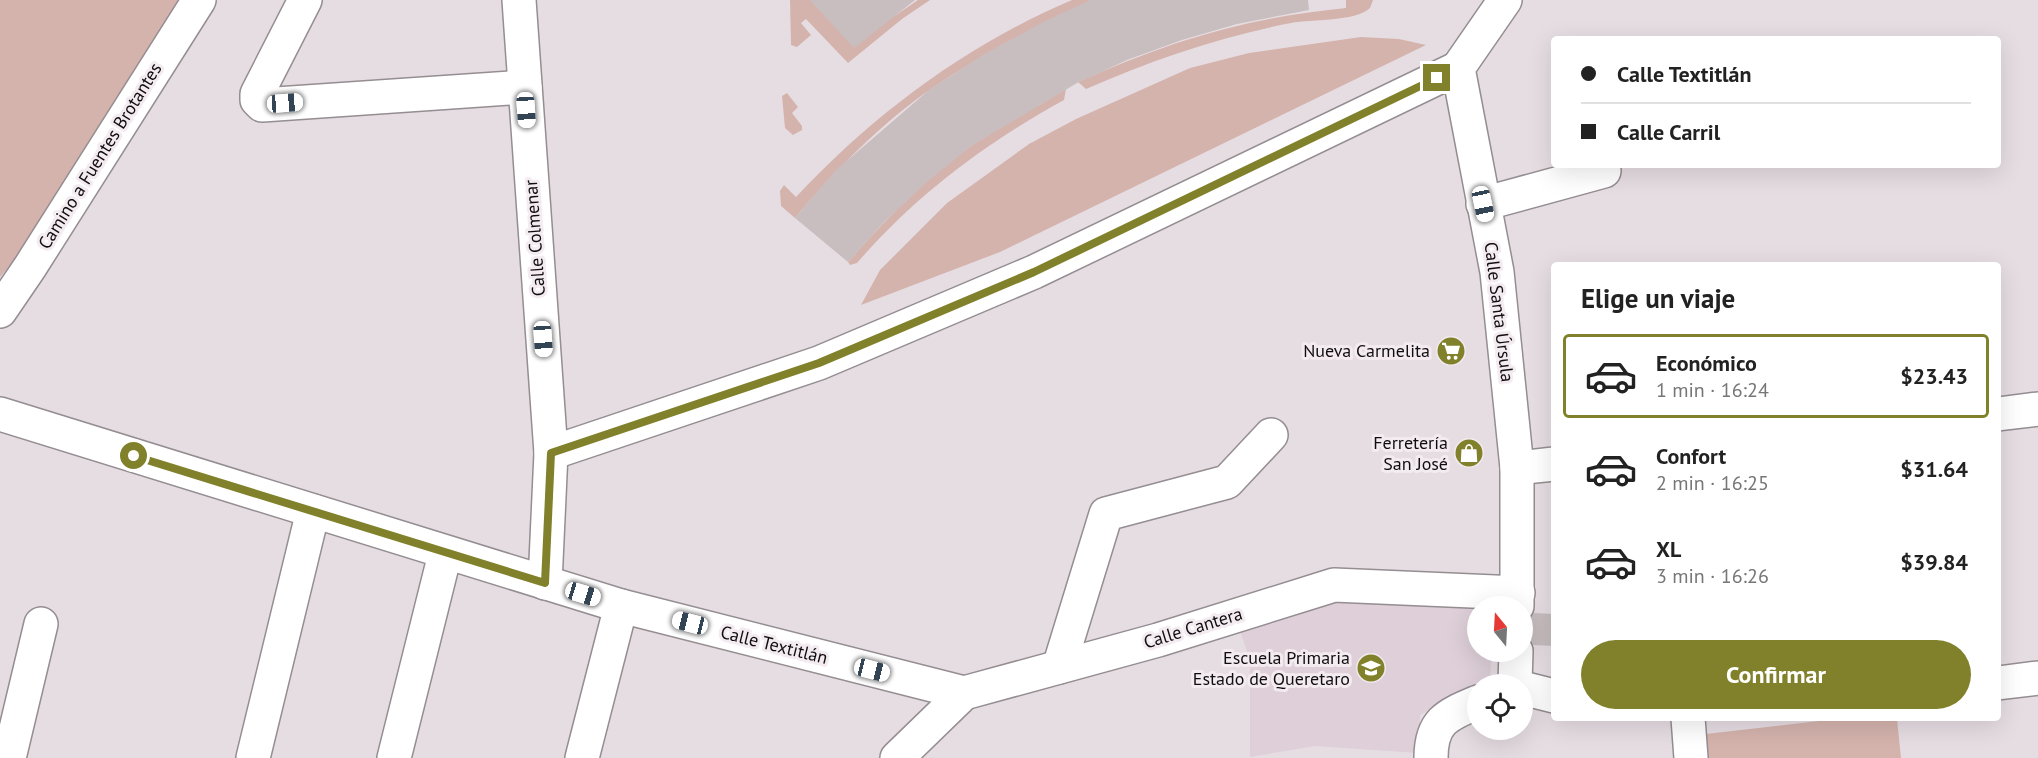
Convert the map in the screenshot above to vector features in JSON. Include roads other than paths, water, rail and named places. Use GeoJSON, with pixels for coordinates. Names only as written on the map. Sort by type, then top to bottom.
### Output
{"type":"FeatureCollection","features":[{"type":"Feature","properties":{"kind":"street","name":"Camino a Fuentes Brotantes"},"geometry":{"type":"LineString","coordinates":[[0,311],[199,0]]}},
{"type":"Feature","properties":{"kind":"street"},"geometry":{"type":"LineString","coordinates":[[305,0],[257,94],[257,100],[262,105],[525,87]]}},
{"type":"Feature","properties":{"kind":"street","name":"Calle Colmenar"},"geometry":{"type":"LineString","coordinates":[[519,0],[551,453],[545,583]]}},
{"type":"Feature","properties":{"kind":"street"},"geometry":{"type":"LineString","coordinates":[[551,453],[819,363],[1034,272],[1458,68],[1505,0]]}},
{"type":"Feature","properties":{"kind":"street","name":"Calle Santa Úrsula"},"geometry":{"type":"LineString","coordinates":[[1458,68],[1497,272],[1517,468],[1517,596]]}},
{"type":"Feature","properties":{"kind":"street"},"geometry":{"type":"LineString","coordinates":[[1483,204],[1604,171]]}},
{"type":"Feature","properties":{"kind":"street"},"geometry":{"type":"LineString","coordinates":[[2001,414],[2038,409]]}},
{"type":"Feature","properties":{"kind":"street","name":"Calle Textitlán"},"geometry":{"type":"LineString","coordinates":[[0,414],[446,554],[621,606],[964,693]]}},
{"type":"Feature","properties":{"kind":"street"},"geometry":{"type":"LineString","coordinates":[[1059,667],[1106,514],[1227,482],[1271,435]]}},
{"type":"Feature","properties":{"kind":"street"},"geometry":{"type":"LineString","coordinates":[[1517,468],[1551,464]]}},
{"type":"Feature","properties":{"kind":"street"},"geometry":{"type":"LineString","coordinates":[[253,758],[313,511]]}},
{"type":"Feature","properties":{"kind":"street"},"geometry":{"type":"LineString","coordinates":[[394,758],[446,554]]}},
{"type":"Feature","properties":{"kind":"street","name":"Calle Cantera"},"geometry":{"type":"LineString","coordinates":[[897,758],[964,693],[1158,640],[1334,585],[1468,596]]}},
{"type":"Feature","properties":{"kind":"street"},"geometry":{"type":"LineString","coordinates":[[582,758],[621,606]]}},
{"type":"Feature","properties":{"kind":"street"},"geometry":{"type":"LineString","coordinates":[[9,758],[41,624]]}},
{"type":"Feature","properties":{"kind":"street"},"geometry":{"type":"LineString","coordinates":[[2001,683],[2038,678]]}},
{"type":"Feature","properties":{"kind":"street"},"geometry":{"type":"LineString","coordinates":[[1533,691],[1551,695]]}},
{"type":"Feature","properties":{"kind":"street"},"geometry":{"type":"LineString","coordinates":[[1431,758],[1431,741],[1437,724],[1455,711],[1467,706]]}},
{"type":"Feature","properties":{"kind":"street"},"geometry":{"type":"LineString","coordinates":[[1688,721],[1691,758]]}},
{"type":"Feature","properties":{"kind":"place","name":"Nueva Carmelita"},"geometry":{"type":"Point","coordinates":[1451,351]}},
{"type":"Feature","properties":{"kind":"place","name":"Ferretería San José"},"geometry":{"type":"Point","coordinates":[1469,453]}},
{"type":"Feature","properties":{"kind":"place","name":"Escuela Primaria Estado de Queretaro"},"geometry":{"type":"Point","coordinates":[1371,668]}}]}
